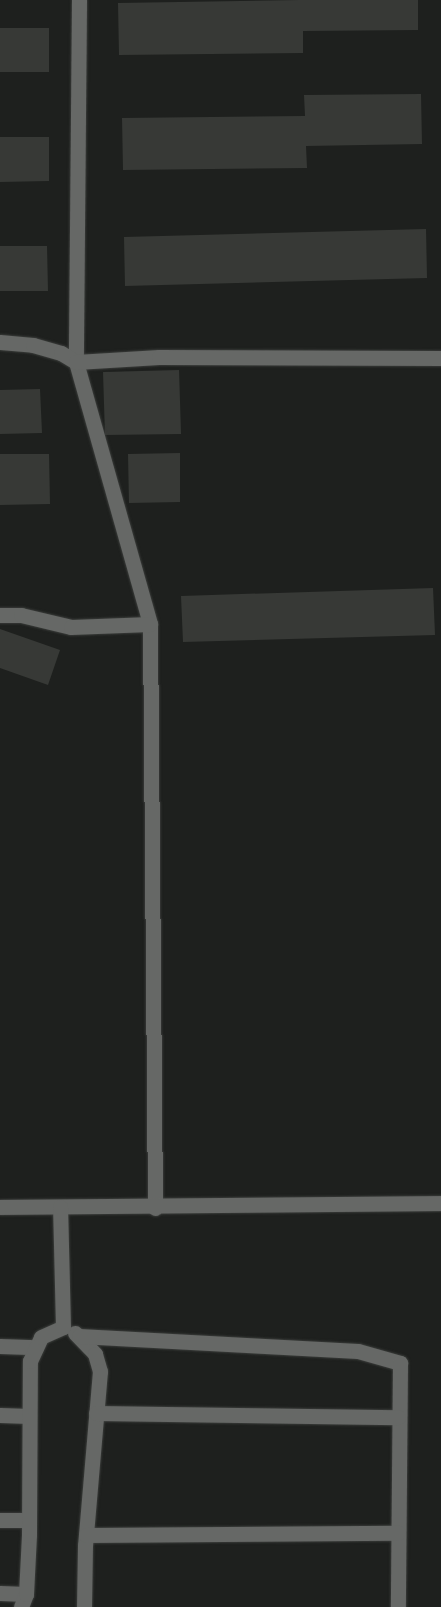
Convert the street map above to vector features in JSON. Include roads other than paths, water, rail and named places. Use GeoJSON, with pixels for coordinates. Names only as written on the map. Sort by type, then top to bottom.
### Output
{"type":"FeatureCollection","features":[{"type":"Feature","properties":{"kind":"street"},"geometry":{"type":"LineString","coordinates":[[79,0],[76,362],[150,624],[155,1208]]}},
{"type":"Feature","properties":{"kind":"street"},"geometry":{"type":"LineString","coordinates":[[0,342],[33,345],[61,353],[76,362],[159,357],[441,358]]}},
{"type":"Feature","properties":{"kind":"street"},"geometry":{"type":"LineString","coordinates":[[0,615],[21,615],[71,627],[150,624]]}},
{"type":"Feature","properties":{"kind":"street"},"geometry":{"type":"LineString","coordinates":[[0,1207],[155,1208],[441,1203]]}},
{"type":"Feature","properties":{"kind":"street"},"geometry":{"type":"LineString","coordinates":[[60,1207],[63,1326]]}},
{"type":"Feature","properties":{"kind":"street"},"geometry":{"type":"LineString","coordinates":[[63,1326],[79,1336],[96,1354],[100,1371],[86,1535],[84,1607]]}},
{"type":"Feature","properties":{"kind":"street"},"geometry":{"type":"LineString","coordinates":[[0,1593],[23,1601],[29,1520],[30,1361],[41,1337],[63,1326]]}},
{"type":"Feature","properties":{"kind":"street"},"geometry":{"type":"LineString","coordinates":[[79,1336],[358,1351],[388,1358],[400,1363],[398,1417],[398,1607]]}},
{"type":"Feature","properties":{"kind":"street"},"geometry":{"type":"LineString","coordinates":[[0,1346],[36,1347]]}},
{"type":"Feature","properties":{"kind":"street"},"geometry":{"type":"LineString","coordinates":[[96,1413],[398,1417]]}},
{"type":"Feature","properties":{"kind":"street"},"geometry":{"type":"LineString","coordinates":[[0,1415],[30,1416]]}},
{"type":"Feature","properties":{"kind":"street"},"geometry":{"type":"LineString","coordinates":[[0,1520],[29,1520]]}},
{"type":"Feature","properties":{"kind":"street"},"geometry":{"type":"LineString","coordinates":[[86,1535],[398,1533]]}}]}
